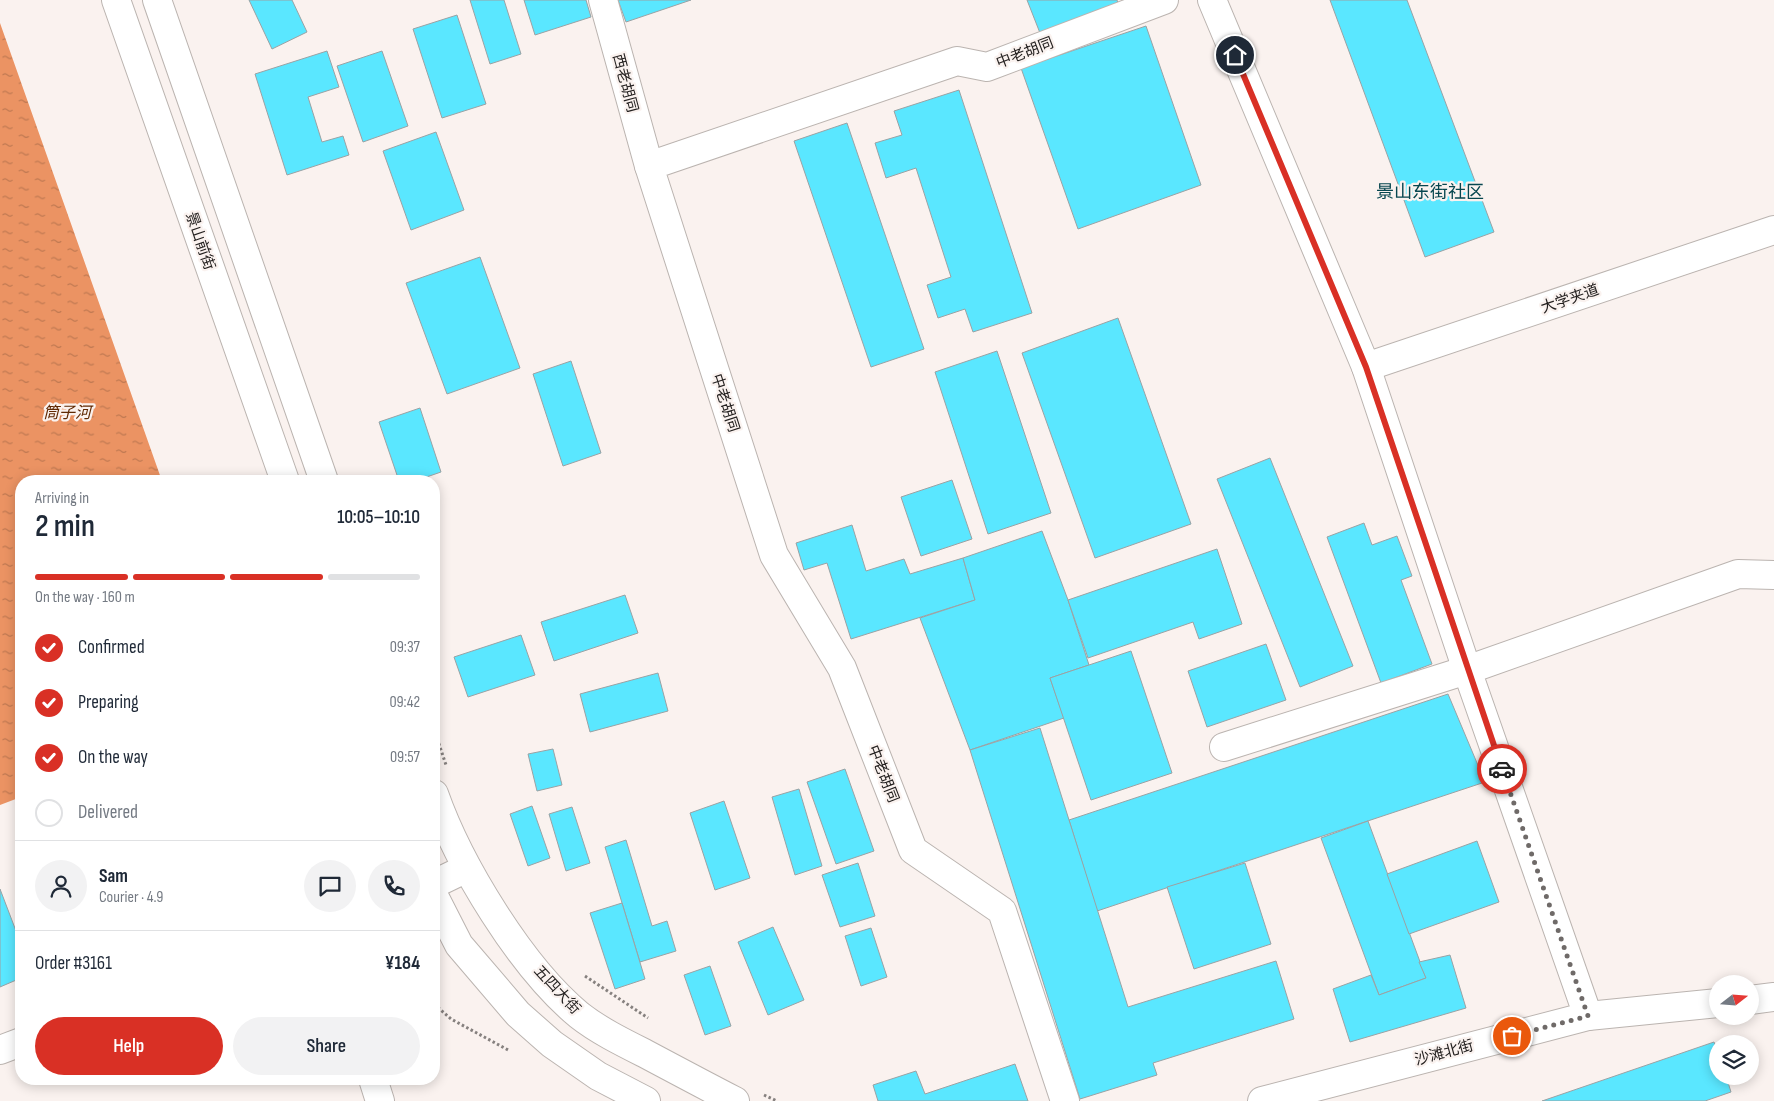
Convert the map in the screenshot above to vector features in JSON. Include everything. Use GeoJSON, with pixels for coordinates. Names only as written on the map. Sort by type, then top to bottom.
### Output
{"type":"FeatureCollection","features":[{"type":"Feature","properties":{"kind":"street","name":"景山前街"},"geometry":{"type":"LineString","coordinates":[[116,0],[282,475]]}},
{"type":"Feature","properties":{"kind":"street"},"geometry":{"type":"LineString","coordinates":[[157,0],[322,475]]}},
{"type":"Feature","properties":{"kind":"street","name":"西老胡同"},"geometry":{"type":"LineString","coordinates":[[602,0],[649,166]]}},
{"type":"Feature","properties":{"kind":"street","name":"中老胡同"},"geometry":{"type":"LineString","coordinates":[[1065,1101],[1002,912],[913,850],[842,668],[774,555],[649,166],[957,61],[986,67],[1164,0]]}},
{"type":"Feature","properties":{"kind":"street"},"geometry":{"type":"LineString","coordinates":[[1212,0],[1366,367],[1468,670],[1588,1016]]}},
{"type":"Feature","properties":{"kind":"street","name":"大学夹道"},"geometry":{"type":"LineString","coordinates":[[1366,367],[1774,230]]}},
{"type":"Feature","properties":{"kind":"street"},"geometry":{"type":"LineString","coordinates":[[1224,747],[1468,670],[1738,574],[1774,575]]}},
{"type":"Feature","properties":{"kind":"street"},"geometry":{"type":"LineString","coordinates":[[440,807],[467,868],[440,881]]}},
{"type":"Feature","properties":{"kind":"street","name":"五四大街"},"geometry":{"type":"LineString","coordinates":[[467,868],[515,942],[550,986],[579,1015],[617,1040],[735,1101]]}},
{"type":"Feature","properties":{"kind":"street"},"geometry":{"type":"LineString","coordinates":[[440,908],[459,945],[518,1014],[552,1044],[598,1076],[646,1101]]}},
{"type":"Feature","properties":{"kind":"street"},"geometry":{"type":"LineString","coordinates":[[1759,999],[1774,997]]}},
{"type":"Feature","properties":{"kind":"street","name":"沙滩北街"},"geometry":{"type":"LineString","coordinates":[[1262,1101],[1588,1016],[1709,1004]]}},
{"type":"Feature","properties":{"kind":"street"},"geometry":{"type":"LineString","coordinates":[[0,1050],[15,1044]]}},
{"type":"Feature","properties":{"kind":"street"},"geometry":{"type":"LineString","coordinates":[[375,1085],[380,1101]]}},
{"type":"Feature","properties":{"kind":"path"},"geometry":{"type":"LineString","coordinates":[[440,747],[447,769]]}},
{"type":"Feature","properties":{"kind":"path"},"geometry":{"type":"LineString","coordinates":[[583,975],[657,1024]]}},
{"type":"Feature","properties":{"kind":"path"},"geometry":{"type":"LineString","coordinates":[[763,1095],[777,1101]]}},
{"type":"Feature","properties":{"kind":"water","name":"筒子河"},"geometry":{"type":"Polygon","coordinates":[[[0,23],[160,475],[15,475],[15,799],[0,805],[0,23]]]}},
{"type":"Feature","properties":{"kind":"building"},"geometry":{"type":"Polygon","coordinates":[[[249,0],[292,0],[307,32],[272,49],[249,0]]]}},
{"type":"Feature","properties":{"kind":"building"},"geometry":{"type":"Polygon","coordinates":[[[470,0],[504,0],[521,54],[490,64],[470,0]]]}},
{"type":"Feature","properties":{"kind":"building"},"geometry":{"type":"Polygon","coordinates":[[[524,0],[586,0],[591,17],[535,35],[524,0]]]}},
{"type":"Feature","properties":{"kind":"building"},"geometry":{"type":"Polygon","coordinates":[[[618,0],[691,0],[626,22],[618,0]]]}},
{"type":"Feature","properties":{"kind":"building"},"geometry":{"type":"Polygon","coordinates":[[[1027,0],[1117,0],[1118,3],[1040,33],[1027,0]]]}},
{"type":"Feature","properties":{"kind":"building"},"geometry":{"type":"Polygon","coordinates":[[[1330,0],[1407,0],[1494,232],[1425,257],[1330,0]]]}},
{"type":"Feature","properties":{"kind":"building"},"geometry":{"type":"Polygon","coordinates":[[[457,15],[486,104],[442,118],[413,29],[457,15]]]}},
{"type":"Feature","properties":{"kind":"building"},"geometry":{"type":"Polygon","coordinates":[[[1146,26],[1201,185],[1078,229],[1021,68],[1146,26]]]}},
{"type":"Feature","properties":{"kind":"building"},"geometry":{"type":"Polygon","coordinates":[[[327,51],[339,87],[308,97],[322,142],[343,136],[349,155],[287,175],[255,74],[327,51]]]}},
{"type":"Feature","properties":{"kind":"building"},"geometry":{"type":"Polygon","coordinates":[[[382,51],[408,126],[363,142],[337,66],[382,51]]]}},
{"type":"Feature","properties":{"kind":"building"},"geometry":{"type":"Polygon","coordinates":[[[959,90],[1032,313],[973,332],[965,309],[938,318],[927,285],[951,277],[916,168],[886,178],[875,143],[902,135],[894,111],[959,90]]]}},
{"type":"Feature","properties":{"kind":"building"},"geometry":{"type":"Polygon","coordinates":[[[847,123],[924,349],[871,367],[794,141],[847,123]]]}},
{"type":"Feature","properties":{"kind":"building"},"geometry":{"type":"Polygon","coordinates":[[[436,132],[464,210],[411,230],[383,151],[436,132]]]}},
{"type":"Feature","properties":{"kind":"building"},"geometry":{"type":"Polygon","coordinates":[[[480,257],[520,368],[447,394],[406,283],[480,257]]]}},
{"type":"Feature","properties":{"kind":"building"},"geometry":{"type":"Polygon","coordinates":[[[1118,318],[1191,524],[1095,558],[1022,353],[1118,318]]]}},
{"type":"Feature","properties":{"kind":"building"},"geometry":{"type":"Polygon","coordinates":[[[997,351],[1051,513],[988,534],[935,372],[997,351]]]}},
{"type":"Feature","properties":{"kind":"building"},"geometry":{"type":"Polygon","coordinates":[[[571,361],[601,453],[563,466],[533,374],[571,361]]]}},
{"type":"Feature","properties":{"kind":"building"},"geometry":{"type":"Polygon","coordinates":[[[420,408],[441,472],[432,475],[397,475],[379,422],[420,408]]]}},
{"type":"Feature","properties":{"kind":"building"},"geometry":{"type":"Polygon","coordinates":[[[1270,458],[1353,666],[1300,687],[1217,479],[1270,458]]]}},
{"type":"Feature","properties":{"kind":"building"},"geometry":{"type":"Polygon","coordinates":[[[952,480],[972,539],[921,556],[901,497],[952,480]]]}},
{"type":"Feature","properties":{"kind":"building"},"geometry":{"type":"Polygon","coordinates":[[[1364,523],[1372,545],[1397,536],[1412,576],[1401,580],[1432,664],[1381,683],[1327,537],[1364,523]]]}},
{"type":"Feature","properties":{"kind":"building"},"geometry":{"type":"Polygon","coordinates":[[[852,525],[866,571],[904,559],[910,574],[963,558],[975,600],[851,639],[827,563],[804,570],[796,543],[852,525]]]}},
{"type":"Feature","properties":{"kind":"building"},"geometry":{"type":"Polygon","coordinates":[[[1042,531],[1068,600],[1089,665],[1050,678],[1064,718],[970,750],[920,618],[975,600],[963,558],[1042,531]]]}},
{"type":"Feature","properties":{"kind":"building"},"geometry":{"type":"Polygon","coordinates":[[[1217,549],[1242,624],[1199,639],[1193,622],[1088,658],[1068,600],[1217,549]]]}},
{"type":"Feature","properties":{"kind":"building"},"geometry":{"type":"Polygon","coordinates":[[[625,595],[638,633],[554,661],[541,622],[625,595]]]}},
{"type":"Feature","properties":{"kind":"building"},"geometry":{"type":"Polygon","coordinates":[[[521,635],[535,675],[468,697],[454,657],[521,635]]]}},
{"type":"Feature","properties":{"kind":"building"},"geometry":{"type":"Polygon","coordinates":[[[1266,644],[1286,700],[1207,727],[1188,671],[1266,644]]]}},
{"type":"Feature","properties":{"kind":"building"},"geometry":{"type":"Polygon","coordinates":[[[1131,651],[1172,773],[1091,800],[1050,678],[1131,651]]]}},
{"type":"Feature","properties":{"kind":"building"},"geometry":{"type":"Polygon","coordinates":[[[658,673],[668,711],[590,732],[580,694],[658,673]]]}},
{"type":"Feature","properties":{"kind":"building"},"geometry":{"type":"Polygon","coordinates":[[[1448,694],[1485,782],[1097,911],[1069,820],[1448,694]]]}},
{"type":"Feature","properties":{"kind":"building"},"geometry":{"type":"Polygon","coordinates":[[[1040,728],[1128,1007],[1276,961],[1294,1019],[1153,1063],[1157,1075],[1080,1099],[970,750],[1040,728]]]}},
{"type":"Feature","properties":{"kind":"building"},"geometry":{"type":"Polygon","coordinates":[[[553,749],[562,785],[537,791],[528,754],[553,749]]]}},
{"type":"Feature","properties":{"kind":"building"},"geometry":{"type":"Polygon","coordinates":[[[845,769],[874,851],[836,864],[807,782],[845,769]]]}},
{"type":"Feature","properties":{"kind":"building"},"geometry":{"type":"Polygon","coordinates":[[[799,789],[822,866],[795,875],[772,797],[799,789]]]}},
{"type":"Feature","properties":{"kind":"building"},"geometry":{"type":"Polygon","coordinates":[[[724,801],[750,878],[715,890],[690,813],[724,801]]]}},
{"type":"Feature","properties":{"kind":"building"},"geometry":{"type":"Polygon","coordinates":[[[532,806],[550,858],[528,866],[510,814],[532,806]]]}},
{"type":"Feature","properties":{"kind":"building"},"geometry":{"type":"Polygon","coordinates":[[[572,807],[590,863],[566,871],[549,814],[572,807]]]}},
{"type":"Feature","properties":{"kind":"building"},"geometry":{"type":"Polygon","coordinates":[[[1368,821],[1426,978],[1379,995],[1321,838],[1368,821]]]}},
{"type":"Feature","properties":{"kind":"building"},"geometry":{"type":"Polygon","coordinates":[[[626,840],[652,926],[667,921],[676,951],[640,962],[605,847],[626,840]]]}},
{"type":"Feature","properties":{"kind":"building"},"geometry":{"type":"Polygon","coordinates":[[[1477,841],[1499,902],[1409,934],[1387,874],[1477,841]]]}},
{"type":"Feature","properties":{"kind":"building"},"geometry":{"type":"Polygon","coordinates":[[[858,863],[875,916],[840,927],[822,875],[858,863]]]}},
{"type":"Feature","properties":{"kind":"building"},"geometry":{"type":"Polygon","coordinates":[[[1245,863],[1271,944],[1194,969],[1167,887],[1245,863]]]}},
{"type":"Feature","properties":{"kind":"building"},"geometry":{"type":"Polygon","coordinates":[[[0,889],[15,928],[15,981],[0,987],[0,889]]]}},
{"type":"Feature","properties":{"kind":"building"},"geometry":{"type":"Polygon","coordinates":[[[622,903],[645,979],[615,989],[590,913],[622,903]]]}},
{"type":"Feature","properties":{"kind":"building"},"geometry":{"type":"Polygon","coordinates":[[[773,927],[804,1000],[768,1015],[738,942],[773,927]]]}},
{"type":"Feature","properties":{"kind":"building"},"geometry":{"type":"Polygon","coordinates":[[[871,928],[887,977],[861,986],[845,936],[871,928]]]}},
{"type":"Feature","properties":{"kind":"building"},"geometry":{"type":"Polygon","coordinates":[[[1450,955],[1466,1008],[1350,1042],[1333,989],[1371,975],[1379,995],[1426,978],[1419,962],[1450,955]]]}},
{"type":"Feature","properties":{"kind":"building"},"geometry":{"type":"Polygon","coordinates":[[[710,966],[731,1026],[705,1035],[684,975],[710,966]]]}},
{"type":"Feature","properties":{"kind":"building"},"geometry":{"type":"Polygon","coordinates":[[[1709,1044],[1709,1085],[1729,1085],[1731,1092],[1705,1101],[1542,1101],[1709,1044]]]}},
{"type":"Feature","properties":{"kind":"building"},"geometry":{"type":"Polygon","coordinates":[[[1015,1064],[1028,1101],[878,1101],[873,1085],[916,1071],[925,1094],[1015,1064]]]}},
{"type":"Feature","properties":{"kind":"way so far"},"geometry":{"type":"LineString","coordinates":[[1502,769],[1588,1016],[1512,1036]]}},
{"type":"Feature","properties":{"kind":"district","name":"景山东街社区"},"geometry":{"type":"Point","coordinates":[1430,192]}},
{"type":"Feature","properties":{"kind":"route"},"geometry":{"type":"LineString","coordinates":[[1235,55],[1366,367],[1502,769]]}}]}
